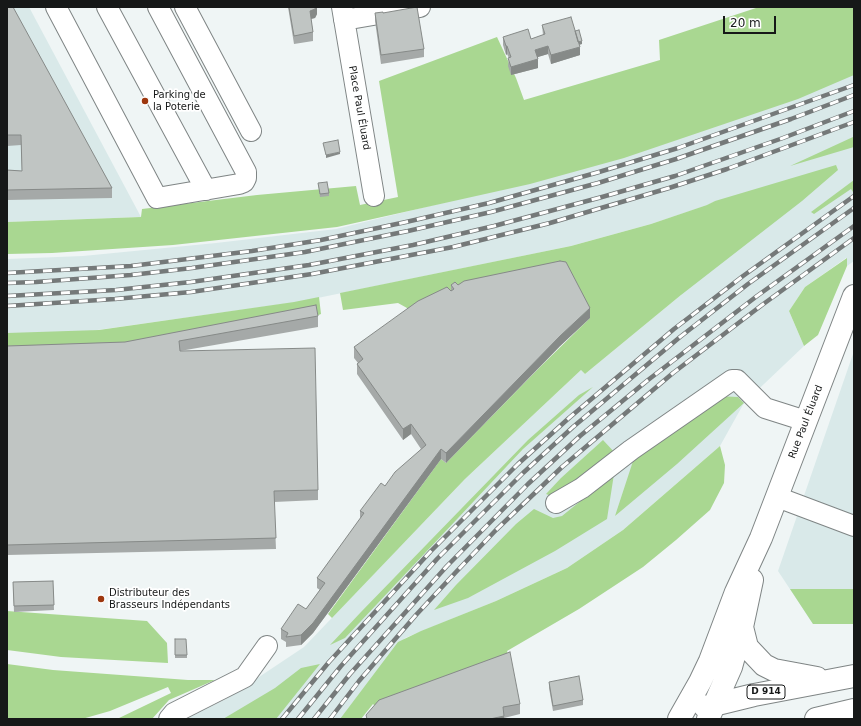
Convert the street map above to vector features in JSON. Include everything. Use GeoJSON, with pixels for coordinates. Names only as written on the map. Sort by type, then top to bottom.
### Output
{"type":"FeatureCollection","features":[{"type":"Feature","properties":{"kind":"main road","name":"Rue Paul Éluard"},"geometry":{"type":"LineString","coordinates":[[677,718],[700,682],[710,661],[736,592],[761,538],[853,301]]}},
{"type":"Feature","properties":{"kind":"main road","name":"Rue Paul Éluard"},"geometry":{"type":"LineString","coordinates":[[712,712],[731,667],[742,627],[761,538]]}},
{"type":"Feature","properties":{"kind":"main road"},"geometry":{"type":"LineString","coordinates":[[742,627],[747,646],[764,665],[774,670],[826,680]]}},
{"type":"Feature","properties":{"kind":"main road","name":"D 914"},"geometry":{"type":"LineString","coordinates":[[677,718],[712,712],[826,680],[854,676]]}},
{"type":"Feature","properties":{"kind":"main road"},"geometry":{"type":"LineString","coordinates":[[816,719],[854,710]]}},
{"type":"Feature","properties":{"kind":"lane"},"geometry":{"type":"LineString","coordinates":[[56,7],[157,198],[244,182],[246,172],[158,7]]}},
{"type":"Feature","properties":{"kind":"lane"},"geometry":{"type":"LineString","coordinates":[[107,7],[206,190]]}},
{"type":"Feature","properties":{"kind":"lane"},"geometry":{"type":"LineString","coordinates":[[185,7],[251,131]]}},
{"type":"Feature","properties":{"kind":"lane","name":"Place Paul Éluard"},"geometry":{"type":"LineString","coordinates":[[374,196],[343,13],[420,7]]}},
{"type":"Feature","properties":{"kind":"lane"},"geometry":{"type":"LineString","coordinates":[[556,503],[582,488],[631,450],[732,380],[737,380],[765,408],[806,421]]}},
{"type":"Feature","properties":{"kind":"lane"},"geometry":{"type":"LineString","coordinates":[[777,497],[854,526]]}},
{"type":"Feature","properties":{"kind":"lane"},"geometry":{"type":"LineString","coordinates":[[169,719],[174,713],[245,677],[267,646]]}},
{"type":"Feature","properties":{"kind":"shaded area"},"geometry":{"type":"Polygon","coordinates":[[[7,7],[29,7],[141,217],[7,222],[7,7]]]}},
{"type":"Feature","properties":{"kind":"shaded area"},"geometry":{"type":"Polygon","coordinates":[[[854,70],[854,261],[847,266],[846,258],[805,287],[789,311],[804,346],[744,403],[720,446],[623,530],[567,568],[496,601],[405,638],[360,719],[186,719],[226,699],[304,647],[465,479],[581,370],[585,374],[681,295],[715,201],[708,205],[651,224],[571,246],[298,302],[83,332],[7,334],[7,259],[83,256],[336,229],[588,167],[854,70]]]}},
{"type":"Feature","properties":{"kind":"shaded area"},"geometry":{"type":"Polygon","coordinates":[[[854,351],[854,624],[813,624],[778,571],[854,351]]]}},
{"type":"Feature","properties":{"kind":"green space"},"geometry":{"type":"Polygon","coordinates":[[[759,7],[854,7],[854,75],[798,99],[624,158],[530,184],[337,227],[173,245],[52,253],[7,254],[7,222],[141,217],[142,209],[257,195],[356,186],[360,205],[398,197],[379,81],[497,37],[516,78],[524,100],[660,60],[659,40],[759,7]]]}},
{"type":"Feature","properties":{"kind":"green space"},"geometry":{"type":"Polygon","coordinates":[[[853,137],[854,147],[790,166],[853,137]]]}},
{"type":"Feature","properties":{"kind":"green space"},"geometry":{"type":"Polygon","coordinates":[[[836,165],[838,170],[802,201],[681,295],[585,374],[581,370],[465,479],[332,618],[328,614],[441,459],[446,463],[590,318],[416,313],[398,303],[343,310],[340,293],[571,246],[651,224],[715,201],[836,165]]]}},
{"type":"Feature","properties":{"kind":"green space"},"geometry":{"type":"Polygon","coordinates":[[[854,180],[853,192],[851,189],[814,214],[811,212],[854,180]]]}},
{"type":"Feature","properties":{"kind":"green space"},"geometry":{"type":"Polygon","coordinates":[[[847,258],[847,266],[818,335],[804,346],[789,311],[805,287],[847,258]]]}},
{"type":"Feature","properties":{"kind":"green space"},"geometry":{"type":"Polygon","coordinates":[[[319,297],[321,314],[316,316],[191,338],[7,357],[7,333],[99,330],[294,302],[319,297]]]}},
{"type":"Feature","properties":{"kind":"green space"},"geometry":{"type":"Polygon","coordinates":[[[593,387],[523,449],[345,638],[330,645],[528,440],[579,395],[593,387]]]}},
{"type":"Feature","properties":{"kind":"green space"},"geometry":{"type":"Polygon","coordinates":[[[716,396],[738,397],[744,403],[677,464],[615,516],[635,455],[716,396]]]}},
{"type":"Feature","properties":{"kind":"green space"},"geometry":{"type":"Polygon","coordinates":[[[603,440],[616,454],[554,497],[546,494],[561,478],[603,440]]]}},
{"type":"Feature","properties":{"kind":"green space"},"geometry":{"type":"Polygon","coordinates":[[[720,446],[725,465],[724,483],[710,510],[643,567],[579,609],[507,651],[510,662],[376,707],[373,704],[361,719],[340,719],[398,642],[421,631],[496,601],[567,568],[623,530],[720,446]]]}},
{"type":"Feature","properties":{"kind":"green space"},"geometry":{"type":"Polygon","coordinates":[[[614,474],[607,519],[555,551],[468,598],[434,610],[456,585],[516,524],[534,509],[553,518],[562,516],[614,474]]]}},
{"type":"Feature","properties":{"kind":"green space"},"geometry":{"type":"Polygon","coordinates":[[[790,589],[854,589],[854,624],[813,624],[790,589]]]}},
{"type":"Feature","properties":{"kind":"green space"},"geometry":{"type":"Polygon","coordinates":[[[7,611],[147,621],[167,643],[168,663],[61,657],[7,650],[7,611]]]}},
{"type":"Feature","properties":{"kind":"green space"},"geometry":{"type":"Polygon","coordinates":[[[7,664],[53,670],[188,680],[215,680],[169,700],[152,719],[117,719],[171,693],[168,687],[110,711],[82,719],[7,719],[7,664]]]}},
{"type":"Feature","properties":{"kind":"green space"},"geometry":{"type":"Polygon","coordinates":[[[320,664],[276,719],[223,719],[275,688],[301,668],[320,664]]]}},
{"type":"Feature","properties":{"kind":"building"},"geometry":{"type":"Polygon","coordinates":[[[7,7],[13,7],[112,188],[7,190],[7,170],[22,171],[21,135],[7,135],[7,7]]]}},
{"type":"Feature","properties":{"kind":"building"},"geometry":{"type":"Polygon","coordinates":[[[289,7],[316,7],[310,11],[313,32],[294,36],[289,7]]]}},
{"type":"Feature","properties":{"kind":"building"},"geometry":{"type":"Polygon","coordinates":[[[417,7],[424,49],[381,55],[375,13],[417,7]]]}},
{"type":"Feature","properties":{"kind":"building"},"geometry":{"type":"Polygon","coordinates":[[[571,17],[580,47],[551,55],[548,46],[535,50],[538,59],[511,67],[508,58],[511,57],[503,37],[528,29],[531,39],[545,34],[542,25],[571,17]]]}},
{"type":"Feature","properties":{"kind":"building"},"geometry":{"type":"Polygon","coordinates":[[[579,30],[582,41],[578,42],[575,31],[579,30]]]}},
{"type":"Feature","properties":{"kind":"building"},"geometry":{"type":"Polygon","coordinates":[[[338,140],[340,152],[326,155],[323,143],[338,140]]]}},
{"type":"Feature","properties":{"kind":"building"},"geometry":{"type":"Polygon","coordinates":[[[327,182],[329,193],[320,194],[318,183],[327,182]]]}},
{"type":"Feature","properties":{"kind":"building"},"geometry":{"type":"Polygon","coordinates":[[[560,261],[566,262],[590,308],[560,336],[446,453],[441,449],[313,623],[301,635],[286,637],[288,633],[281,629],[298,604],[306,609],[325,583],[317,578],[364,513],[360,511],[381,483],[385,486],[395,472],[426,445],[411,424],[403,429],[357,364],[363,359],[354,347],[418,301],[447,287],[451,291],[454,289],[451,285],[455,282],[458,285],[464,281],[560,261]]]}},
{"type":"Feature","properties":{"kind":"building"},"geometry":{"type":"Polygon","coordinates":[[[316,305],[318,316],[179,341],[180,351],[315,348],[318,490],[274,491],[276,538],[7,545],[7,346],[125,342],[316,305]]]}},
{"type":"Feature","properties":{"kind":"building"},"geometry":{"type":"Polygon","coordinates":[[[53,581],[54,605],[14,606],[13,582],[53,581]]]}},
{"type":"Feature","properties":{"kind":"building"},"geometry":{"type":"Polygon","coordinates":[[[175,639],[186,639],[187,655],[175,655],[175,639]]]}},
{"type":"Feature","properties":{"kind":"building"},"geometry":{"type":"Polygon","coordinates":[[[510,652],[520,704],[503,707],[504,716],[490,719],[367,719],[366,715],[379,700],[510,652]]]}},
{"type":"Feature","properties":{"kind":"building"},"geometry":{"type":"Polygon","coordinates":[[[579,676],[583,700],[553,706],[549,682],[579,676]]]}},
{"type":"Feature","properties":{"kind":"railway"},"geometry":{"type":"LineString","coordinates":[[7,273],[131,266],[252,251],[321,240],[406,222],[489,203],[678,148],[854,85]]}},
{"type":"Feature","properties":{"kind":"railway"},"geometry":{"type":"LineString","coordinates":[[7,283],[131,275],[192,268],[305,252],[408,231],[491,212],[598,183],[676,159],[791,119],[854,95]]}},
{"type":"Feature","properties":{"kind":"railway"},"geometry":{"type":"LineString","coordinates":[[7,296],[116,290],[191,282],[309,265],[413,245],[494,226],[675,176],[854,111]]}},
{"type":"Feature","properties":{"kind":"railway"},"geometry":{"type":"LineString","coordinates":[[7,306],[115,299],[191,292],[312,274],[453,247],[550,223],[669,188],[727,169],[854,122]]}},
{"type":"Feature","properties":{"kind":"railway"},"geometry":{"type":"LineString","coordinates":[[282,719],[329,662],[431,551],[518,464],[569,418],[674,329],[743,276],[854,196]]}},
{"type":"Feature","properties":{"kind":"railway"},"geometry":{"type":"LineString","coordinates":[[298,719],[341,666],[437,559],[523,473],[573,427],[680,337],[748,284],[854,208]]}},
{"type":"Feature","properties":{"kind":"railway"},"geometry":{"type":"LineString","coordinates":[[314,719],[350,674],[447,566],[528,484],[580,436],[648,380],[757,296],[854,226]]}},
{"type":"Feature","properties":{"kind":"railway"},"geometry":{"type":"LineString","coordinates":[[330,719],[359,681],[416,615],[496,530],[562,467],[673,373],[762,305],[854,238]]}},
{"type":"Feature","properties":{"kind":"place","name":"Parking de la Poterie"},"geometry":{"type":"Point","coordinates":[145,101]}},
{"type":"Feature","properties":{"kind":"place","name":"Distributeur des Brasseurs Indépendants"},"geometry":{"type":"Point","coordinates":[101,599]}}]}
